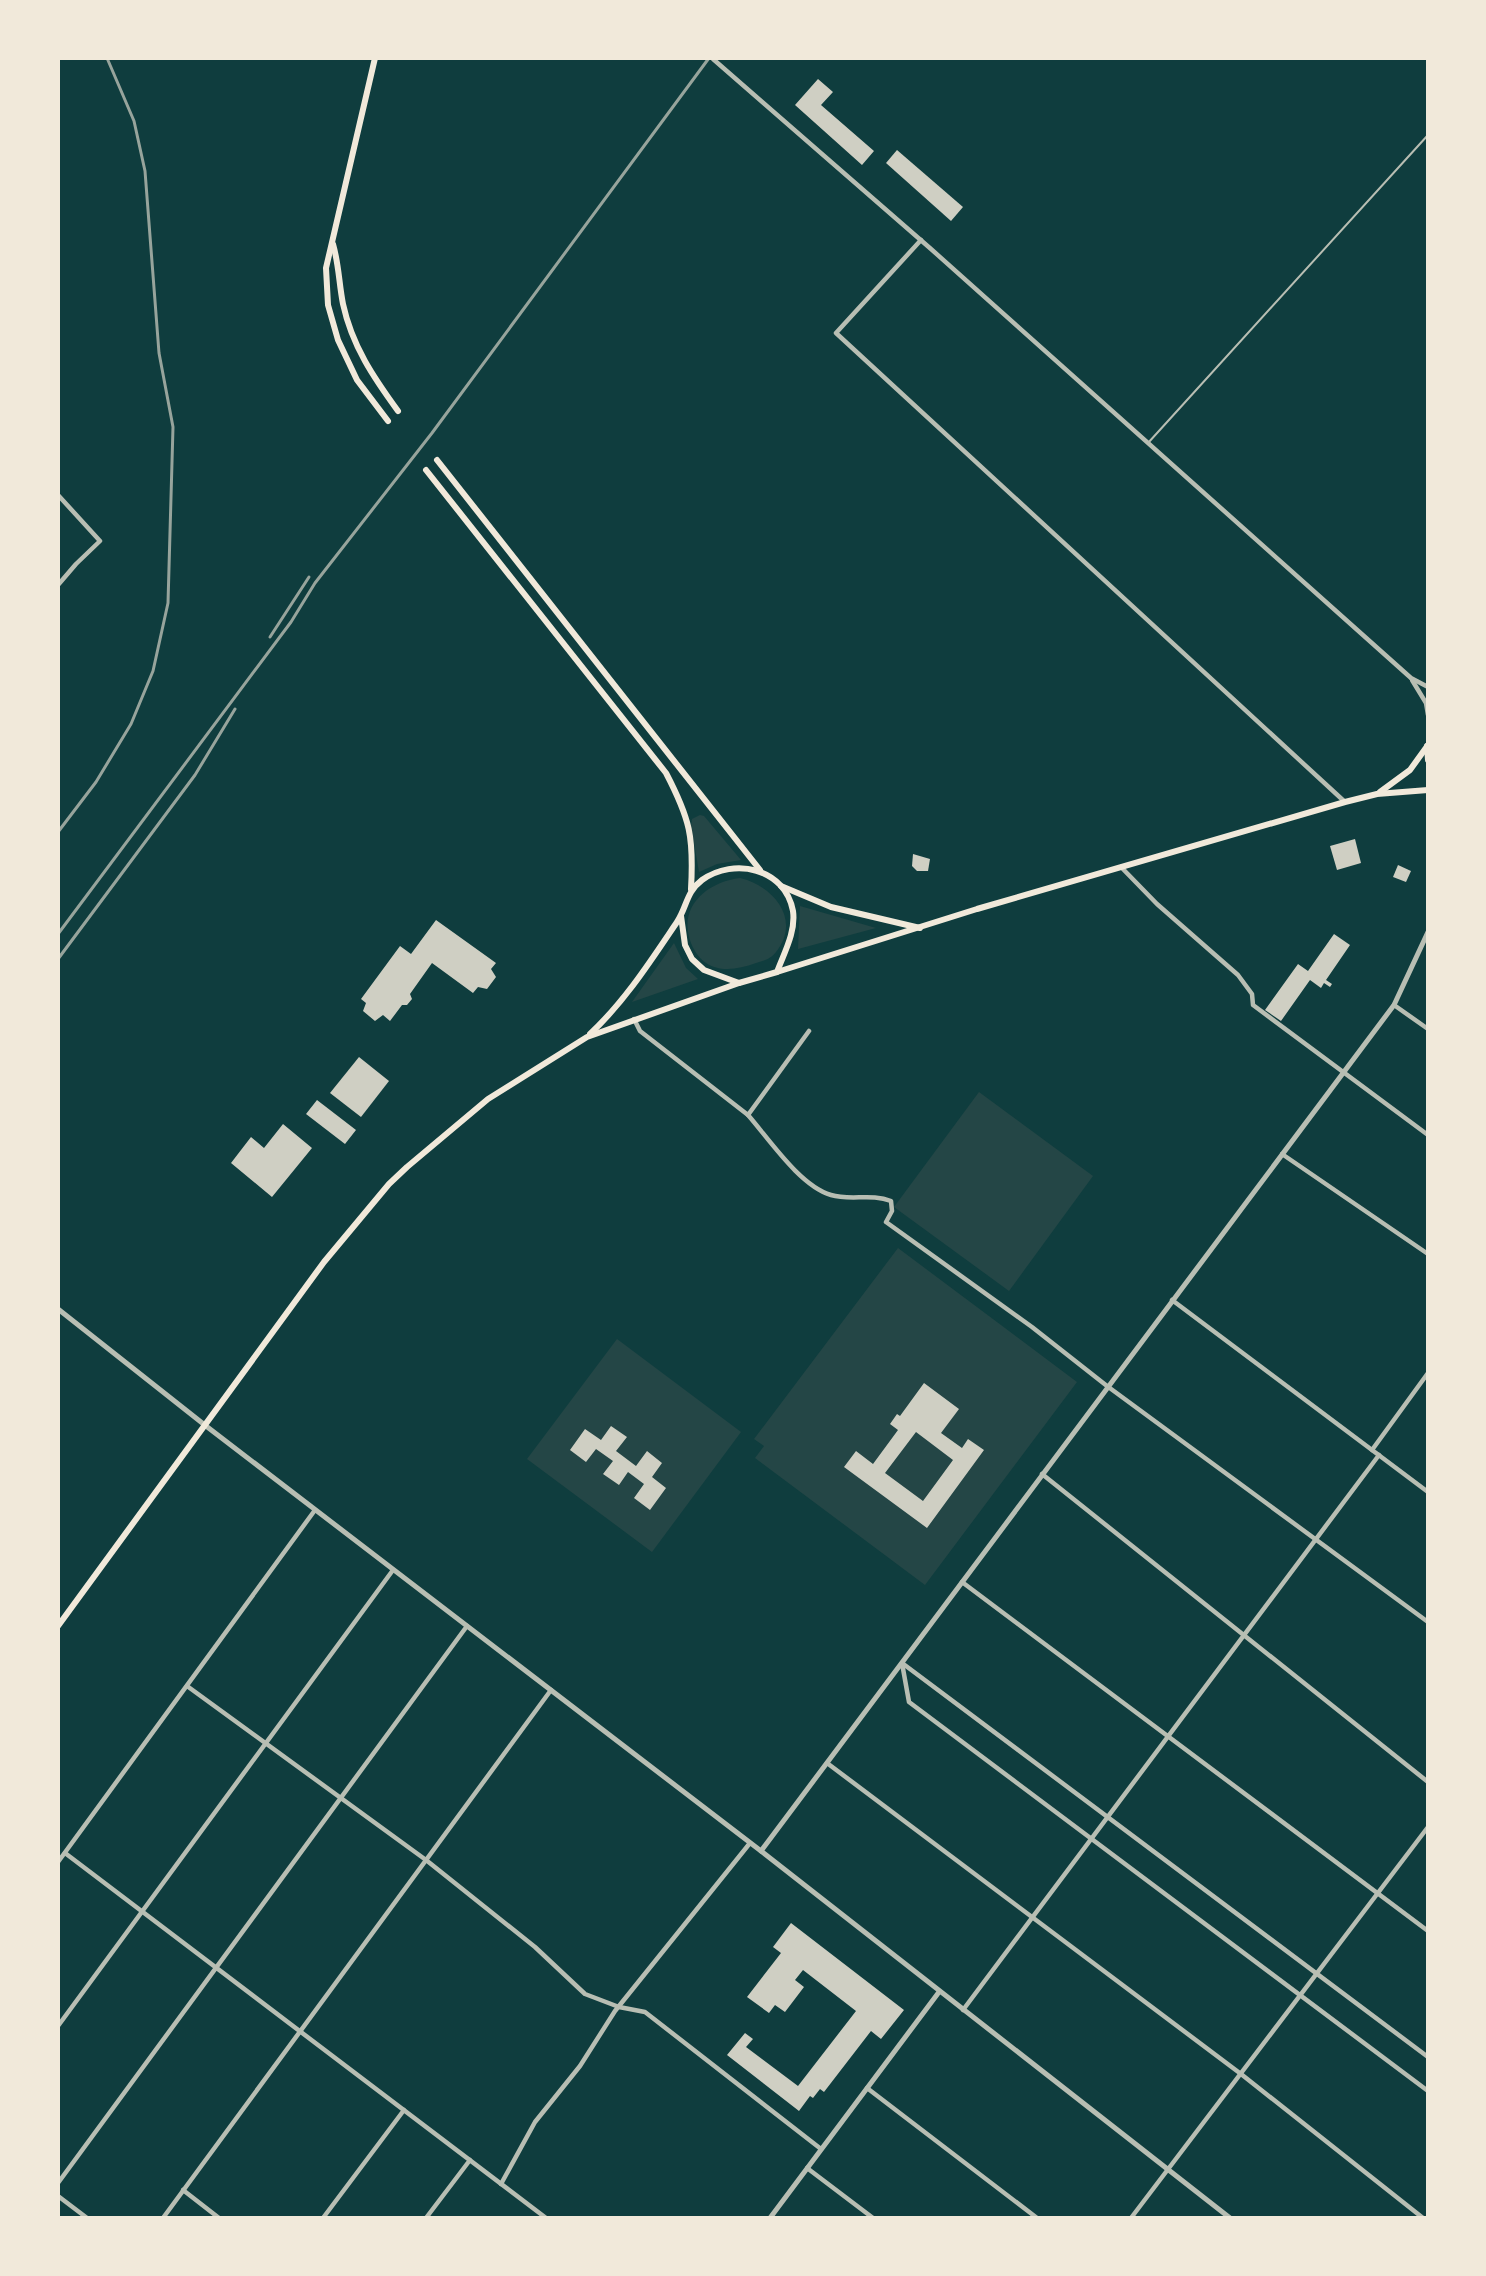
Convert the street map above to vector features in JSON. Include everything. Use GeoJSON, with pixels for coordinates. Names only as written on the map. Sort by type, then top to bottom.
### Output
{"type":"FeatureCollection","features":[{"type":"Feature","properties":{"kind":"main road"},"geometry":{"type":"LineString","coordinates":[[375,58],[326,268],[328,305],[338,340],[357,380],[388,421]]}},
{"type":"Feature","properties":{"kind":"main road"},"geometry":{"type":"LineString","coordinates":[[333,244],[340,268],[342,302],[351,334],[369,372],[398,411]]}},
{"type":"Feature","properties":{"kind":"main road"},"geometry":{"type":"LineString","coordinates":[[437,460],[760,870],[781,886],[831,907],[921,928]]}},
{"type":"Feature","properties":{"kind":"main road"},"geometry":{"type":"LineString","coordinates":[[426,470],[666,773],[685,809],[693,848],[691,889],[681,916],[625,998],[587,1037]]}},
{"type":"Feature","properties":{"kind":"main road"},"geometry":{"type":"LineString","coordinates":[[1377,794],[1398,781],[1410,770],[1428,746]]}},
{"type":"Feature","properties":{"kind":"main road"},"geometry":{"type":"LineString","coordinates":[[1428,746],[1428,760]]}},
{"type":"Feature","properties":{"kind":"main road"},"geometry":{"type":"LineString","coordinates":[[58,1626],[324,1262],[389,1184],[488,1099],[587,1037],[739,983],[1121,867],[1345,802],[1377,794],[1428,790]]}},
{"type":"Feature","properties":{"kind":"main road"},"geometry":{"type":"LineString","coordinates":[[691,889],[721,870],[760,870]]}},
{"type":"Feature","properties":{"kind":"main road"},"geometry":{"type":"LineString","coordinates":[[777,972],[793,929],[793,911],[781,886]]}},
{"type":"Feature","properties":{"kind":"main road"},"geometry":{"type":"LineString","coordinates":[[681,916],[685,945],[692,959],[704,970],[739,983]]}},
{"type":"Feature","properties":{"kind":"street"},"geometry":{"type":"LineString","coordinates":[[713,59],[921,240],[1411,678],[1428,687]]}},
{"type":"Feature","properties":{"kind":"street"},"geometry":{"type":"LineString","coordinates":[[921,240],[836,333],[1345,802]]}},
{"type":"Feature","properties":{"kind":"street"},"geometry":{"type":"LineString","coordinates":[[58,495],[100,542],[58,585]]}},
{"type":"Feature","properties":{"kind":"street"},"geometry":{"type":"LineString","coordinates":[[1411,678],[1426,703],[1428,715]]}},
{"type":"Feature","properties":{"kind":"street"},"geometry":{"type":"LineString","coordinates":[[1121,867],[1238,975],[1252,994],[1254,1005],[1428,1135]]}},
{"type":"Feature","properties":{"kind":"street"},"geometry":{"type":"LineString","coordinates":[[761,1851],[1394,1005],[1428,933]]}},
{"type":"Feature","properties":{"kind":"street"},"geometry":{"type":"LineString","coordinates":[[1394,1005],[1428,1029]]}},
{"type":"Feature","properties":{"kind":"street"},"geometry":{"type":"LineString","coordinates":[[634,1019],[640,1031],[748,1115],[811,1184],[836,1196],[876,1196],[891,1201],[892,1211],[886,1222],[1032,1327],[1107,1386],[1317,1538],[1428,1623]]}},
{"type":"Feature","properties":{"kind":"street"},"geometry":{"type":"LineString","coordinates":[[748,1115],[809,1031]]}},
{"type":"Feature","properties":{"kind":"street"},"geometry":{"type":"LineString","coordinates":[[1282,1154],[1428,1254]]}},
{"type":"Feature","properties":{"kind":"street"},"geometry":{"type":"LineString","coordinates":[[1172,1300],[1428,1492]]}},
{"type":"Feature","properties":{"kind":"street"},"geometry":{"type":"LineString","coordinates":[[58,1309],[206,1426],[761,1851],[1230,2217]]}},
{"type":"Feature","properties":{"kind":"street"},"geometry":{"type":"LineString","coordinates":[[1372,1450],[1428,1373]]}},
{"type":"Feature","properties":{"kind":"street"},"geometry":{"type":"LineString","coordinates":[[963,2010],[1379,1455]]}},
{"type":"Feature","properties":{"kind":"street"},"geometry":{"type":"LineString","coordinates":[[1042,1474],[1428,1782]]}},
{"type":"Feature","properties":{"kind":"street"},"geometry":{"type":"LineString","coordinates":[[58,1862],[315,1510]]}},
{"type":"Feature","properties":{"kind":"street"},"geometry":{"type":"LineString","coordinates":[[58,2026],[393,1570]]}},
{"type":"Feature","properties":{"kind":"street"},"geometry":{"type":"LineString","coordinates":[[962,1582],[1428,1931]]}},
{"type":"Feature","properties":{"kind":"street"},"geometry":{"type":"LineString","coordinates":[[58,2183],[467,1626]]}},
{"type":"Feature","properties":{"kind":"street"},"geometry":{"type":"LineString","coordinates":[[902,1663],[1428,2057]]}},
{"type":"Feature","properties":{"kind":"street"},"geometry":{"type":"LineString","coordinates":[[902,1663],[909,1702],[1428,2091]]}},
{"type":"Feature","properties":{"kind":"street"},"geometry":{"type":"LineString","coordinates":[[187,1686],[426,1860],[535,1947],[585,1994],[619,2007],[645,2012],[821,2149]]}},
{"type":"Feature","properties":{"kind":"street"},"geometry":{"type":"LineString","coordinates":[[163,2217],[551,1690]]}},
{"type":"Feature","properties":{"kind":"street"},"geometry":{"type":"LineString","coordinates":[[827,1763],[1241,2074],[1423,2217]]}},
{"type":"Feature","properties":{"kind":"street"},"geometry":{"type":"LineString","coordinates":[[1131,2217],[1428,1827]]}},
{"type":"Feature","properties":{"kind":"street"},"geometry":{"type":"LineString","coordinates":[[501,2184],[535,2122],[580,2066],[619,2007],[750,1843]]}},
{"type":"Feature","properties":{"kind":"street"},"geometry":{"type":"LineString","coordinates":[[65,1853],[546,2217]]}},
{"type":"Feature","properties":{"kind":"street"},"geometry":{"type":"LineString","coordinates":[[770,2217],[939,1992]]}},
{"type":"Feature","properties":{"kind":"street"},"geometry":{"type":"LineString","coordinates":[[867,2088],[1037,2217]]}},
{"type":"Feature","properties":{"kind":"street"},"geometry":{"type":"LineString","coordinates":[[323,2217],[404,2110]]}},
{"type":"Feature","properties":{"kind":"street"},"geometry":{"type":"LineString","coordinates":[[426,2217],[470,2160]]}},
{"type":"Feature","properties":{"kind":"street"},"geometry":{"type":"LineString","coordinates":[[807,2168],[873,2217]]}},
{"type":"Feature","properties":{"kind":"street"},"geometry":{"type":"LineString","coordinates":[[183,2190],[219,2217]]}},
{"type":"Feature","properties":{"kind":"street"},"geometry":{"type":"LineString","coordinates":[[58,2196],[87,2217]]}},
{"type":"Feature","properties":{"kind":"lane"},"geometry":{"type":"LineString","coordinates":[[1148,443],[1428,135]]}},
{"type":"Feature","properties":{"kind":"shaded area"},"geometry":{"type":"Polygon","coordinates":[[[700,815],[704,816],[741,860],[717,864],[699,872],[691,826],[692,819],[700,815]]]}},
{"type":"Feature","properties":{"kind":"shaded area"},"geometry":{"type":"Polygon","coordinates":[[[740,878],[763,888],[773,896],[785,916],[786,928],[783,940],[774,954],[767,959],[736,968],[718,968],[702,960],[696,953],[688,930],[688,918],[698,898],[706,891],[728,880],[740,878]]]}},
{"type":"Feature","properties":{"kind":"shaded area"},"geometry":{"type":"Polygon","coordinates":[[[800,906],[876,928],[798,949],[800,906]]]}},
{"type":"Feature","properties":{"kind":"shaded area"},"geometry":{"type":"Polygon","coordinates":[[[674,943],[686,968],[698,979],[632,1002],[674,943]]]}},
{"type":"Feature","properties":{"kind":"shaded area"},"geometry":{"type":"Polygon","coordinates":[[[979,1092],[1093,1176],[1009,1291],[894,1207],[979,1092]]]}},
{"type":"Feature","properties":{"kind":"shaded area"},"geometry":{"type":"Polygon","coordinates":[[[898,1248],[1077,1382],[925,1585],[755,1458],[764,1446],[754,1439],[898,1248]]]}},
{"type":"Feature","properties":{"kind":"shaded area"},"geometry":{"type":"Polygon","coordinates":[[[617,1339],[741,1432],[652,1552],[527,1459],[617,1339]]]}},
{"type":"Feature","properties":{"kind":"building"},"geometry":{"type":"Polygon","coordinates":[[[818,79],[833,92],[821,105],[874,151],[862,165],[795,105],[818,79]]]}},
{"type":"Feature","properties":{"kind":"building"},"geometry":{"type":"Polygon","coordinates":[[[897,150],[963,207],[951,221],[886,163],[897,150]]]}},
{"type":"Feature","properties":{"kind":"building"},"geometry":{"type":"Polygon","coordinates":[[[1355,839],[1361,863],[1337,870],[1330,846],[1355,839]]]}},
{"type":"Feature","properties":{"kind":"building"},"geometry":{"type":"Polygon","coordinates":[[[913,854],[930,859],[928,871],[917,871],[912,866],[913,854]]]}},
{"type":"Feature","properties":{"kind":"building"},"geometry":{"type":"Polygon","coordinates":[[[1398,865],[1411,871],[1406,882],[1393,877],[1398,865]]]}},
{"type":"Feature","properties":{"kind":"building"},"geometry":{"type":"Polygon","coordinates":[[[436,920],[496,963],[491,969],[496,977],[487,989],[478,987],[473,993],[432,963],[410,994],[412,999],[407,1005],[402,1005],[390,1021],[383,1015],[375,1021],[363,1011],[366,1003],[361,999],[400,946],[411,954],[436,920]]]}},
{"type":"Feature","properties":{"kind":"building"},"geometry":{"type":"Polygon","coordinates":[[[1334,934],[1350,945],[1326,980],[1332,984],[1330,987],[1324,983],[1321,988],[1310,980],[1281,1021],[1265,1010],[1298,964],[1308,971],[1334,934]]]}},
{"type":"Feature","properties":{"kind":"building"},"geometry":{"type":"Polygon","coordinates":[[[359,1057],[389,1081],[361,1117],[330,1093],[359,1057]]]}},
{"type":"Feature","properties":{"kind":"building"},"geometry":{"type":"Polygon","coordinates":[[[317,1100],[356,1130],[345,1144],[306,1114],[317,1100]]]}},
{"type":"Feature","properties":{"kind":"building"},"geometry":{"type":"Polygon","coordinates":[[[283,1124],[312,1148],[272,1197],[231,1163],[251,1137],[264,1148],[283,1124]]]}},
{"type":"Feature","properties":{"kind":"building"},"geometry":{"type":"Polygon","coordinates":[[[924,1383],[959,1409],[941,1433],[962,1448],[968,1439],[984,1450],[927,1528],[844,1467],[856,1451],[873,1464],[898,1430],[890,1424],[897,1414],[900,1416],[924,1383]],[[916,1432],[885,1473],[923,1501],[953,1460],[916,1432]]]}},
{"type":"Feature","properties":{"kind":"building"},"geometry":{"type":"Polygon","coordinates":[[[611,1426],[627,1437],[616,1451],[636,1466],[647,1451],[662,1463],[652,1477],[666,1488],[650,1510],[634,1498],[644,1484],[628,1472],[619,1485],[603,1474],[613,1461],[596,1449],[586,1462],[570,1450],[585,1429],[601,1440],[611,1426]]]}},
{"type":"Feature","properties":{"kind":"building"},"geometry":{"type":"Polygon","coordinates":[[[791,1923],[904,2010],[881,2039],[871,2031],[824,2092],[820,2089],[813,2098],[810,2096],[799,2111],[727,2055],[745,2033],[753,2039],[746,2047],[798,2086],[856,2011],[803,1970],[795,1980],[804,1987],[785,2012],[775,2005],[769,2013],[747,1997],[781,1953],[773,1947],[791,1923]]]}},
{"type":"Feature","properties":{"kind":"railway"},"geometry":{"type":"LineString","coordinates":[[58,832],[96,782],[131,724],[153,671],[168,603],[173,427],[159,353],[145,171],[134,121],[107,58]]}},
{"type":"Feature","properties":{"kind":"railway"},"geometry":{"type":"LineString","coordinates":[[58,934],[291,622],[315,583],[432,433],[709,58]]}},
{"type":"Feature","properties":{"kind":"railway"},"geometry":{"type":"LineString","coordinates":[[270,637],[309,577]]}},
{"type":"Feature","properties":{"kind":"railway"},"geometry":{"type":"LineString","coordinates":[[58,959],[195,775],[235,709]]}}]}
